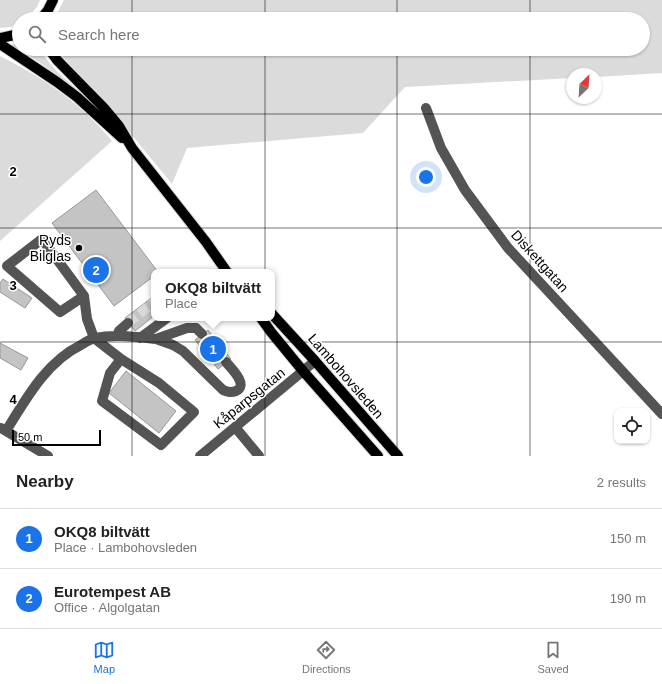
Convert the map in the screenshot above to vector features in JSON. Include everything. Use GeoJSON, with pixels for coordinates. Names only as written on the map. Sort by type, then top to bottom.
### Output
{"type":"FeatureCollection","features":[{"type":"Feature","properties":{"kind":"main road"},"geometry":{"type":"LineString","coordinates":[[46,12],[53,0]]}},
{"type":"Feature","properties":{"kind":"main road"},"geometry":{"type":"LineString","coordinates":[[0,38],[12,35]]}},
{"type":"Feature","properties":{"kind":"main road"},"geometry":{"type":"LineString","coordinates":[[0,44],[12,52]]}},
{"type":"Feature","properties":{"kind":"main road"},"geometry":{"type":"LineString","coordinates":[[18,56],[77,97],[132,148]]}},
{"type":"Feature","properties":{"kind":"main road"},"geometry":{"type":"LineString","coordinates":[[54,56],[119,126],[132,148],[206,242],[225,269]]}},
{"type":"Feature","properties":{"kind":"main road"},"geometry":{"type":"LineString","coordinates":[[206,242],[230,269]]}},
{"type":"Feature","properties":{"kind":"main road","name":"Lambohovsleden"},"geometry":{"type":"LineString","coordinates":[[275,317],[398,456]]}},
{"type":"Feature","properties":{"kind":"main road","name":"Lambohovsleden"},"geometry":{"type":"LineString","coordinates":[[262,321],[378,456]]}},
{"type":"Feature","properties":{"kind":"street","name":"Diskettgatan"},"geometry":{"type":"LineString","coordinates":[[426,108],[441,148],[466,190],[508,248],[662,414]]}},
{"type":"Feature","properties":{"kind":"street"},"geometry":{"type":"LineString","coordinates":[[84,296],[60,312],[7,266],[42,239],[84,296],[87,319],[94,338],[121,359],[159,383],[194,412],[161,445],[102,401],[110,373],[121,359]]}},
{"type":"Feature","properties":{"kind":"street"},"geometry":{"type":"LineString","coordinates":[[140,338],[163,321]]}},
{"type":"Feature","properties":{"kind":"street"},"geometry":{"type":"LineString","coordinates":[[117,336],[119,331],[128,323]]}},
{"type":"Feature","properties":{"kind":"street"},"geometry":{"type":"LineString","coordinates":[[156,339],[187,328],[196,328],[202,334]]}},
{"type":"Feature","properties":{"kind":"street"},"geometry":{"type":"LineString","coordinates":[[41,454],[3,429],[38,382],[52,366],[71,350],[94,338],[117,336],[156,339],[173,345],[183,350],[223,390],[229,392],[235,391],[241,386],[240,382],[226,362]]}},
{"type":"Feature","properties":{"kind":"street","name":"Kåparpsgatan"},"geometry":{"type":"LineString","coordinates":[[200,456],[315,361]]}},
{"type":"Feature","properties":{"kind":"street"},"geometry":{"type":"LineString","coordinates":[[235,427],[259,456]]}},
{"type":"Feature","properties":{"kind":"shaded area"},"geometry":{"type":"Polygon","coordinates":[[[0,0],[40,0],[37,7],[32,12],[12,12],[12,26],[0,28],[0,0]]]}},
{"type":"Feature","properties":{"kind":"shaded area"},"geometry":{"type":"Polygon","coordinates":[[[64,0],[662,0],[662,73],[602,77],[602,68],[566,68],[566,78],[405,87],[363,133],[187,148],[172,184],[103,100],[62,56],[650,56],[650,12],[58,12],[64,0]]]}},
{"type":"Feature","properties":{"kind":"shaded area"},"geometry":{"type":"Polygon","coordinates":[[[0,56],[46,82],[60,92],[88,115],[112,141],[0,241],[0,56]]]}},
{"type":"Feature","properties":{"kind":"shaded area"},"geometry":{"type":"Polygon","coordinates":[[[30,56],[44,56],[56,70],[92,102],[91,104],[72,87],[30,56]]]}},
{"type":"Feature","properties":{"kind":"building"},"geometry":{"type":"Polygon","coordinates":[[[96,190],[156,269],[151,269],[151,278],[114,306],[52,223],[96,190]]]}},
{"type":"Feature","properties":{"kind":"building"},"geometry":{"type":"Polygon","coordinates":[[[3,279],[32,298],[25,308],[0,292],[0,283],[3,279]]]}},
{"type":"Feature","properties":{"kind":"building"},"geometry":{"type":"Polygon","coordinates":[[[151,298],[151,318],[135,331],[125,318],[151,298]]]}},
{"type":"Feature","properties":{"kind":"building"},"geometry":{"type":"Polygon","coordinates":[[[208,330],[231,359],[218,369],[195,340],[208,330]]]}},
{"type":"Feature","properties":{"kind":"building"},"geometry":{"type":"Polygon","coordinates":[[[0,343],[28,358],[21,370],[0,358],[0,343]]]}},
{"type":"Feature","properties":{"kind":"building"},"geometry":{"type":"Polygon","coordinates":[[[126,371],[176,411],[159,433],[109,393],[126,371]]]}},
{"type":"Feature","properties":{"kind":"tunnel"},"geometry":{"type":"LineString","coordinates":[[128,323],[151,304]]}},
{"type":"Feature","properties":{"kind":"tunnel"},"geometry":{"type":"LineString","coordinates":[[202,334],[226,362]]}},
{"type":"Feature","properties":{"kind":"place","name":"Ryds Bilglas"},"geometry":{"type":"Point","coordinates":[79,248]}},
{"type":"Feature","properties":{"kind":"place","name":"Eurotempest AB"},"geometry":{"type":"Point","coordinates":[96,270]}},
{"type":"Feature","properties":{"kind":"place","name":"OKQ8 biltvätt"},"geometry":{"type":"Point","coordinates":[213,349]}}]}
